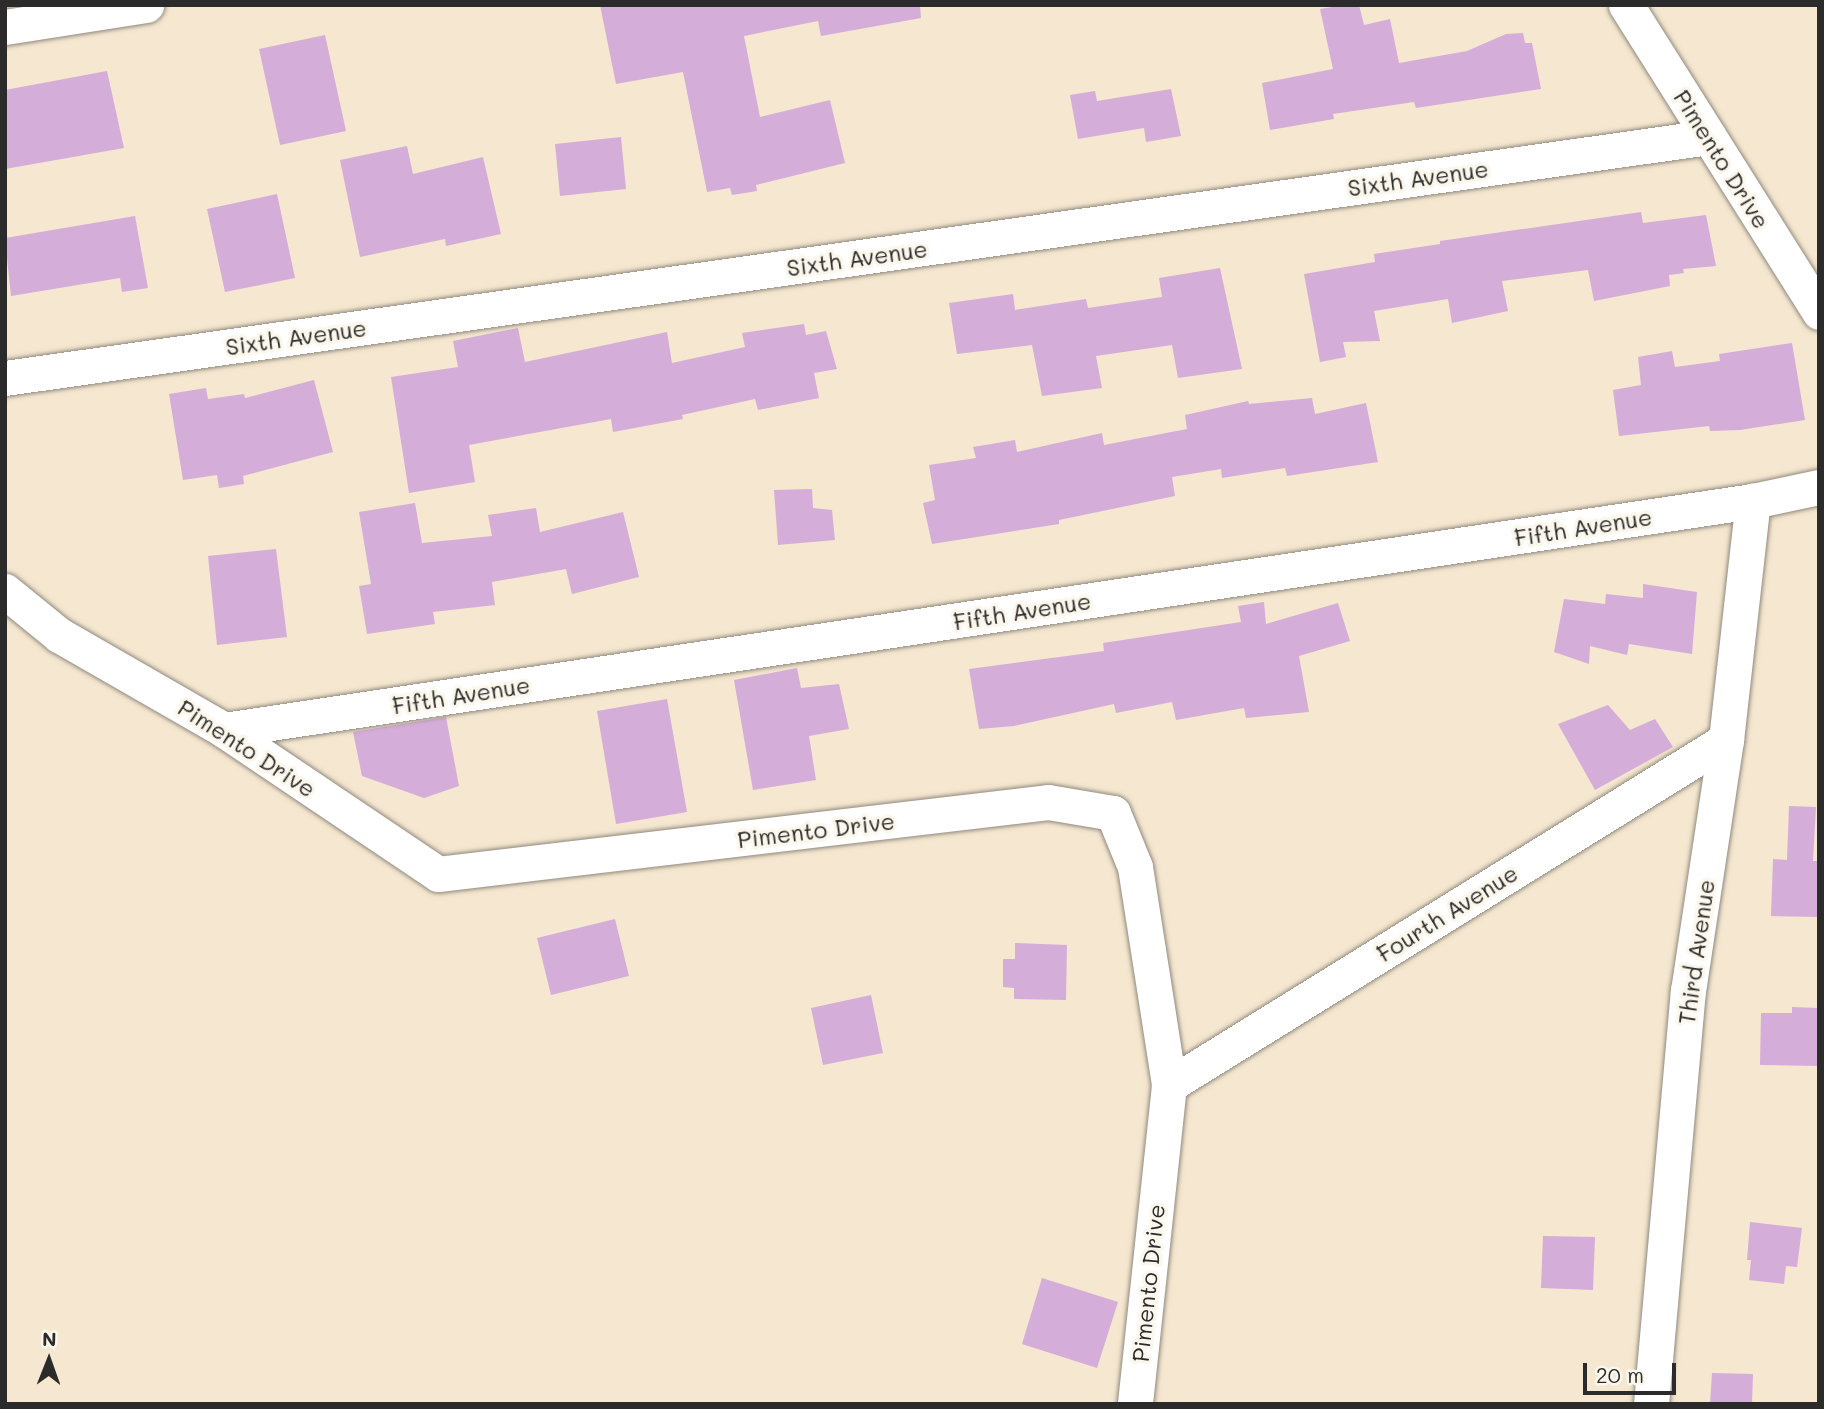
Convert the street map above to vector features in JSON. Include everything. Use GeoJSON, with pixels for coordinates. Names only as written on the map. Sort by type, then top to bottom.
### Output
{"type":"FeatureCollection","features":[{"type":"Feature","properties":{"kind":"street"},"geometry":{"type":"LineString","coordinates":[[5,27],[146,5]]}},
{"type":"Feature","properties":{"kind":"street","name":"Pimento Drive"},"geometry":{"type":"LineString","coordinates":[[1626,5],[1819,312]]}},
{"type":"Feature","properties":{"kind":"street","name":"Sixth Avenue"},"geometry":{"type":"LineString","coordinates":[[5,378],[1709,137]]}},
{"type":"Feature","properties":{"kind":"street","name":"Fifth Avenue"},"geometry":{"type":"LineString","coordinates":[[224,730],[1752,501],[1819,487]]}},
{"type":"Feature","properties":{"kind":"street","name":"Third Avenue"},"geometry":{"type":"LineString","coordinates":[[1651,1404],[1688,991],[1726,740],[1752,501]]}},
{"type":"Feature","properties":{"kind":"street","name":"Pimento Drive"},"geometry":{"type":"LineString","coordinates":[[5,591],[59,635],[224,730],[438,874],[1048,802],[1113,814],[1135,866],[1168,1085],[1135,1404]]}},
{"type":"Feature","properties":{"kind":"street","name":"Fourth Avenue"},"geometry":{"type":"LineString","coordinates":[[1168,1085],[1726,740]]}},
{"type":"Feature","properties":{"kind":"building"},"geometry":{"type":"Polygon","coordinates":[[[600,5],[920,5],[921,18],[821,36],[818,21],[744,36],[760,117],[830,100],[845,163],[756,185],[757,191],[732,195],[730,188],[707,192],[683,72],[616,84],[600,5]]]}},
{"type":"Feature","properties":{"kind":"building"},"geometry":{"type":"Polygon","coordinates":[[[1359,5],[1364,25],[1390,19],[1399,63],[1467,51],[1506,34],[1523,33],[1525,43],[1532,43],[1541,89],[1416,108],[1414,102],[1333,114],[1334,119],[1270,130],[1262,83],[1333,69],[1320,9],[1359,5]]]}},
{"type":"Feature","properties":{"kind":"building"},"geometry":{"type":"Polygon","coordinates":[[[325,35],[346,131],[280,145],[259,49],[325,35]]]}},
{"type":"Feature","properties":{"kind":"building"},"geometry":{"type":"Polygon","coordinates":[[[107,71],[124,148],[5,169],[5,90],[107,71]]]}},
{"type":"Feature","properties":{"kind":"building"},"geometry":{"type":"Polygon","coordinates":[[[1171,89],[1181,136],[1146,142],[1144,128],[1078,139],[1070,95],[1095,91],[1097,101],[1171,89]]]}},
{"type":"Feature","properties":{"kind":"building"},"geometry":{"type":"Polygon","coordinates":[[[621,137],[626,189],[560,196],[555,144],[621,137]]]}},
{"type":"Feature","properties":{"kind":"building"},"geometry":{"type":"Polygon","coordinates":[[[407,146],[413,174],[483,157],[501,234],[446,246],[445,239],[360,257],[340,160],[407,146]]]}},
{"type":"Feature","properties":{"kind":"building"},"geometry":{"type":"Polygon","coordinates":[[[277,194],[295,278],[225,292],[207,209],[277,194]]]}},
{"type":"Feature","properties":{"kind":"building"},"geometry":{"type":"Polygon","coordinates":[[[1641,212],[1643,223],[1706,215],[1716,266],[1683,269],[1684,273],[1669,275],[1670,286],[1594,301],[1588,270],[1502,281],[1508,311],[1452,323],[1448,299],[1374,311],[1380,341],[1343,342],[1346,357],[1320,362],[1304,274],[1375,262],[1374,254],[1440,244],[1440,241],[1641,212]]]}},
{"type":"Feature","properties":{"kind":"building"},"geometry":{"type":"Polygon","coordinates":[[[135,216],[148,288],[122,292],[120,278],[11,296],[5,238],[135,216]]]}},
{"type":"Feature","properties":{"kind":"building"},"geometry":{"type":"Polygon","coordinates":[[[1220,268],[1242,369],[1178,378],[1172,345],[1096,356],[1102,388],[1042,396],[1032,345],[957,354],[949,303],[1013,294],[1015,310],[1086,299],[1088,308],[1162,297],[1159,278],[1220,268]]]}},
{"type":"Feature","properties":{"kind":"building"},"geometry":{"type":"Polygon","coordinates":[[[804,324],[806,335],[826,331],[837,369],[814,373],[819,398],[758,410],[755,399],[682,415],[683,419],[613,432],[611,419],[469,445],[475,482],[409,493],[391,377],[458,367],[453,341],[518,328],[525,362],[667,332],[672,363],[745,347],[742,333],[804,324]]]}},
{"type":"Feature","properties":{"kind":"building"},"geometry":{"type":"Polygon","coordinates":[[[1792,343],[1805,420],[1740,430],[1710,431],[1709,426],[1619,436],[1613,390],[1641,385],[1638,357],[1672,351],[1675,367],[1720,361],[1719,354],[1792,343]]]}},
{"type":"Feature","properties":{"kind":"building"},"geometry":{"type":"Polygon","coordinates":[[[314,380],[333,452],[243,476],[244,484],[219,488],[217,475],[183,480],[169,394],[206,388],[208,399],[244,394],[245,398],[314,380]]]}},
{"type":"Feature","properties":{"kind":"building"},"geometry":{"type":"Polygon","coordinates":[[[1312,398],[1315,414],[1366,403],[1378,462],[1287,476],[1285,468],[1222,478],[1221,469],[1172,477],[1175,496],[1059,520],[1059,524],[932,544],[923,503],[935,500],[929,465],[976,458],[973,447],[1015,440],[1017,452],[1102,433],[1104,445],[1187,429],[1185,415],[1248,401],[1249,404],[1312,398]]]}},
{"type":"Feature","properties":{"kind":"building"},"geometry":{"type":"Polygon","coordinates":[[[812,489],[813,508],[832,510],[835,540],[778,545],[774,490],[812,489]]]}},
{"type":"Feature","properties":{"kind":"building"},"geometry":{"type":"Polygon","coordinates":[[[415,503],[422,543],[492,536],[488,515],[536,508],[540,532],[623,512],[639,577],[572,594],[566,569],[492,582],[495,605],[433,612],[435,624],[367,634],[359,586],[371,584],[359,512],[415,503]]]}},
{"type":"Feature","properties":{"kind":"building"},"geometry":{"type":"Polygon","coordinates":[[[276,549],[287,637],[217,645],[208,556],[276,549]]]}},
{"type":"Feature","properties":{"kind":"building"},"geometry":{"type":"Polygon","coordinates":[[[1643,584],[1697,592],[1692,654],[1629,644],[1627,655],[1590,646],[1589,664],[1554,652],[1564,599],[1605,604],[1606,594],[1643,598],[1643,584]]]}},
{"type":"Feature","properties":{"kind":"building"},"geometry":{"type":"Polygon","coordinates":[[[1264,602],[1266,624],[1338,603],[1350,641],[1299,656],[1309,712],[1246,718],[1244,708],[1176,720],[1172,702],[1116,713],[1114,704],[1014,726],[979,729],[969,669],[1104,651],[1103,643],[1241,622],[1238,606],[1264,602]]]}},
{"type":"Feature","properties":{"kind":"building"},"geometry":{"type":"Polygon","coordinates":[[[797,668],[801,688],[839,684],[849,729],[809,736],[816,780],[753,790],[734,680],[797,668]]]}},
{"type":"Feature","properties":{"kind":"building"},"geometry":{"type":"Polygon","coordinates":[[[667,699],[687,812],[616,824],[597,711],[667,699]]]}},
{"type":"Feature","properties":{"kind":"building"},"geometry":{"type":"Polygon","coordinates":[[[1608,705],[1630,730],[1655,719],[1673,747],[1595,790],[1558,724],[1608,705]]]}},
{"type":"Feature","properties":{"kind":"building"},"geometry":{"type":"Polygon","coordinates":[[[446,717],[459,786],[424,798],[362,776],[353,732],[446,717]]]}},
{"type":"Feature","properties":{"kind":"building"},"geometry":{"type":"Polygon","coordinates":[[[1789,806],[1816,807],[1813,861],[1819,861],[1819,917],[1771,916],[1773,859],[1787,860],[1789,806]]]}},
{"type":"Feature","properties":{"kind":"building"},"geometry":{"type":"Polygon","coordinates":[[[615,919],[629,976],[551,995],[537,938],[615,919]]]}},
{"type":"Feature","properties":{"kind":"building"},"geometry":{"type":"Polygon","coordinates":[[[1015,943],[1067,945],[1066,1000],[1014,999],[1014,988],[1003,987],[1003,959],[1015,959],[1015,943]]]}},
{"type":"Feature","properties":{"kind":"building"},"geometry":{"type":"Polygon","coordinates":[[[871,995],[883,1053],[823,1065],[811,1008],[871,995]]]}},
{"type":"Feature","properties":{"kind":"building"},"geometry":{"type":"Polygon","coordinates":[[[1792,1007],[1819,1008],[1819,1066],[1760,1065],[1761,1013],[1792,1013],[1792,1007]]]}},
{"type":"Feature","properties":{"kind":"building"},"geometry":{"type":"Polygon","coordinates":[[[1750,1222],[1802,1228],[1797,1267],[1786,1266],[1784,1284],[1749,1280],[1751,1260],[1747,1260],[1750,1222]]]}},
{"type":"Feature","properties":{"kind":"building"},"geometry":{"type":"Polygon","coordinates":[[[1543,1236],[1595,1237],[1593,1290],[1541,1288],[1543,1236]]]}},
{"type":"Feature","properties":{"kind":"building"},"geometry":{"type":"Polygon","coordinates":[[[1042,1278],[1118,1302],[1097,1368],[1022,1344],[1042,1278]]]}},
{"type":"Feature","properties":{"kind":"building"},"geometry":{"type":"Polygon","coordinates":[[[1712,1373],[1753,1374],[1752,1404],[1710,1404],[1712,1373]]]}}]}
